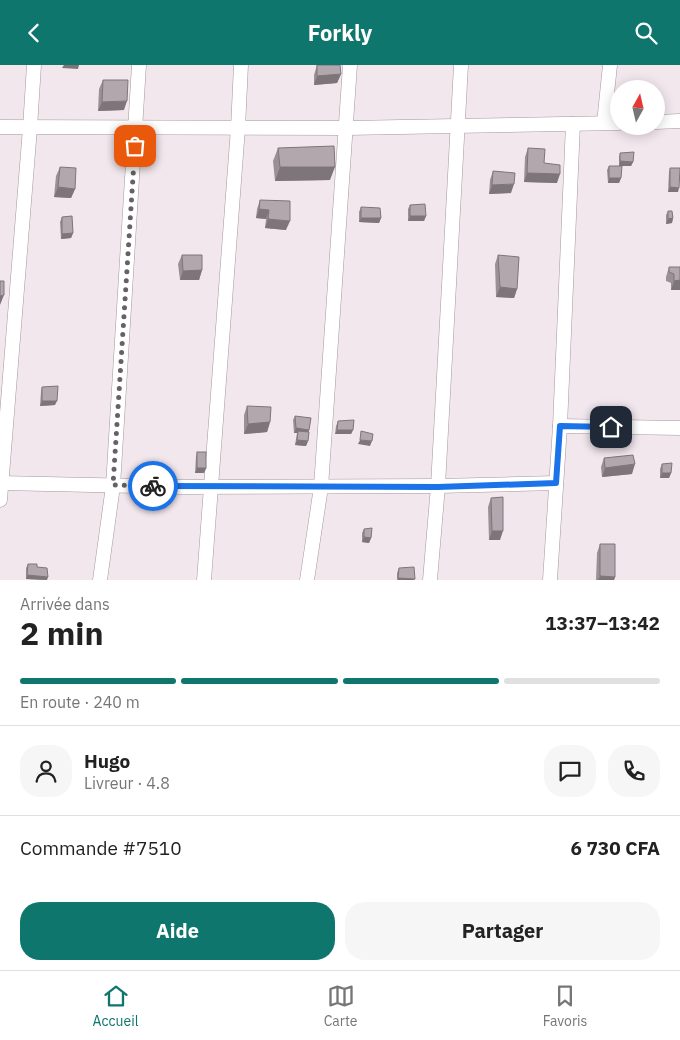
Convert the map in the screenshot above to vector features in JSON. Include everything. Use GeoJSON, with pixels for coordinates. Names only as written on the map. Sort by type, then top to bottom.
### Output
{"type":"FeatureCollection","features":[{"type":"Feature","properties":{"kind":"street"},"geometry":{"type":"LineString","coordinates":[[0,500],[34,65]]}},
{"type":"Feature","properties":{"kind":"street"},"geometry":{"type":"LineString","coordinates":[[100,580],[113,485],[139,65]]}},
{"type":"Feature","properties":{"kind":"street"},"geometry":{"type":"LineString","coordinates":[[204,580],[238,128],[241,65]]}},
{"type":"Feature","properties":{"kind":"street"},"geometry":{"type":"LineString","coordinates":[[307,580],[321,487],[350,65]]}},
{"type":"Feature","properties":{"kind":"street"},"geometry":{"type":"LineString","coordinates":[[430,580],[438,487],[461,65]]}},
{"type":"Feature","properties":{"kind":"street"},"geometry":{"type":"LineString","coordinates":[[604,123],[610,65]]}},
{"type":"Feature","properties":{"kind":"street"},"geometry":{"type":"LineString","coordinates":[[665,122],[680,121]]}},
{"type":"Feature","properties":{"kind":"street"},"geometry":{"type":"LineString","coordinates":[[0,127],[347,128],[610,123]]}},
{"type":"Feature","properties":{"kind":"street"},"geometry":{"type":"LineString","coordinates":[[550,580],[560,426],[573,124]]}},
{"type":"Feature","properties":{"kind":"street"},"geometry":{"type":"LineString","coordinates":[[560,426],[680,428]]}},
{"type":"Feature","properties":{"kind":"street"},"geometry":{"type":"LineString","coordinates":[[1,483],[211,487],[438,487],[556,483]]}},
{"type":"Feature","properties":{"kind":"building"},"geometry":{"type":"Polygon","coordinates":[[[317,65],[340,65],[341,74],[317,76],[317,65]]]}},
{"type":"Feature","properties":{"kind":"building"},"geometry":{"type":"Polygon","coordinates":[[[103,80],[128,80],[127,101],[102,102],[103,80]]]}},
{"type":"Feature","properties":{"kind":"building"},"geometry":{"type":"Polygon","coordinates":[[[334,146],[335,167],[280,167],[278,148],[334,146]]]}},
{"type":"Feature","properties":{"kind":"building"},"geometry":{"type":"Polygon","coordinates":[[[528,148],[545,149],[544,163],[560,165],[560,174],[527,173],[528,148]]]}},
{"type":"Feature","properties":{"kind":"building"},"geometry":{"type":"Polygon","coordinates":[[[634,152],[633,162],[620,161],[620,153],[634,152]]]}},
{"type":"Feature","properties":{"kind":"building"},"geometry":{"type":"Polygon","coordinates":[[[609,166],[622,166],[621,178],[609,178],[609,166]]]}},
{"type":"Feature","properties":{"kind":"building"},"geometry":{"type":"Polygon","coordinates":[[[60,167],[76,168],[75,189],[58,187],[60,167]]]}},
{"type":"Feature","properties":{"kind":"building"},"geometry":{"type":"Polygon","coordinates":[[[670,168],[680,168],[679,188],[670,187],[670,168]]]}},
{"type":"Feature","properties":{"kind":"building"},"geometry":{"type":"Polygon","coordinates":[[[493,171],[515,173],[514,184],[492,185],[493,171]]]}},
{"type":"Feature","properties":{"kind":"building"},"geometry":{"type":"Polygon","coordinates":[[[260,200],[290,201],[290,221],[268,219],[269,210],[259,209],[260,200]]]}},
{"type":"Feature","properties":{"kind":"building"},"geometry":{"type":"Polygon","coordinates":[[[425,204],[426,216],[410,216],[410,205],[425,204]]]}},
{"type":"Feature","properties":{"kind":"building"},"geometry":{"type":"Polygon","coordinates":[[[361,207],[380,208],[381,218],[361,218],[361,207]]]}},
{"type":"Feature","properties":{"kind":"building"},"geometry":{"type":"Polygon","coordinates":[[[668,211],[672,211],[673,218],[668,219],[668,211]]]}},
{"type":"Feature","properties":{"kind":"building"},"geometry":{"type":"Polygon","coordinates":[[[72,216],[73,233],[62,234],[62,217],[72,216]]]}},
{"type":"Feature","properties":{"kind":"building"},"geometry":{"type":"Polygon","coordinates":[[[182,255],[202,255],[202,270],[183,271],[182,255]]]}},
{"type":"Feature","properties":{"kind":"building"},"geometry":{"type":"Polygon","coordinates":[[[498,255],[519,257],[517,289],[500,287],[498,255]]]}},
{"type":"Feature","properties":{"kind":"building"},"geometry":{"type":"Polygon","coordinates":[[[669,267],[680,267],[680,280],[674,281],[674,274],[669,272],[669,267]]]}},
{"type":"Feature","properties":{"kind":"building"},"geometry":{"type":"Polygon","coordinates":[[[0,281],[4,281],[4,295],[0,296],[0,281]]]}},
{"type":"Feature","properties":{"kind":"building"},"geometry":{"type":"Polygon","coordinates":[[[58,386],[57,401],[42,401],[42,387],[58,386]]]}},
{"type":"Feature","properties":{"kind":"building"},"geometry":{"type":"Polygon","coordinates":[[[247,406],[271,407],[270,422],[248,424],[247,406]]]}},
{"type":"Feature","properties":{"kind":"building"},"geometry":{"type":"Polygon","coordinates":[[[295,416],[311,418],[309,430],[296,428],[295,416]]]}},
{"type":"Feature","properties":{"kind":"building"},"geometry":{"type":"Polygon","coordinates":[[[354,420],[353,430],[337,430],[338,421],[354,420]]]}},
{"type":"Feature","properties":{"kind":"building"},"geometry":{"type":"Polygon","coordinates":[[[298,431],[309,432],[308,441],[297,440],[298,431]]]}},
{"type":"Feature","properties":{"kind":"building"},"geometry":{"type":"Polygon","coordinates":[[[361,431],[373,434],[372,441],[360,440],[361,431]]]}},
{"type":"Feature","properties":{"kind":"building"},"geometry":{"type":"Polygon","coordinates":[[[197,452],[206,452],[206,468],[197,468],[197,452]]]}},
{"type":"Feature","properties":{"kind":"building"},"geometry":{"type":"Polygon","coordinates":[[[633,455],[635,464],[605,468],[604,458],[633,455]]]}},
{"type":"Feature","properties":{"kind":"building"},"geometry":{"type":"Polygon","coordinates":[[[672,463],[671,473],[662,473],[662,464],[672,463]]]}},
{"type":"Feature","properties":{"kind":"building"},"geometry":{"type":"Polygon","coordinates":[[[503,497],[503,531],[492,531],[491,498],[503,497]]]}},
{"type":"Feature","properties":{"kind":"building"},"geometry":{"type":"Polygon","coordinates":[[[372,528],[371,538],[364,537],[364,529],[372,528]]]}},
{"type":"Feature","properties":{"kind":"building"},"geometry":{"type":"Polygon","coordinates":[[[600,544],[615,544],[615,577],[600,576],[600,544]]]}},
{"type":"Feature","properties":{"kind":"building"},"geometry":{"type":"Polygon","coordinates":[[[28,564],[37,564],[37,567],[47,568],[48,577],[27,575],[28,564]]]}},
{"type":"Feature","properties":{"kind":"building"},"geometry":{"type":"Polygon","coordinates":[[[414,567],[415,579],[398,578],[399,568],[414,567]]]}},
{"type":"Feature","properties":{"kind":"way so far"},"geometry":{"type":"LineString","coordinates":[[135,146],[113,485],[153,486]]}},
{"type":"Feature","properties":{"kind":"route"},"geometry":{"type":"LineString","coordinates":[[153,486],[438,487],[556,483],[560,426],[611,427]]}}]}
